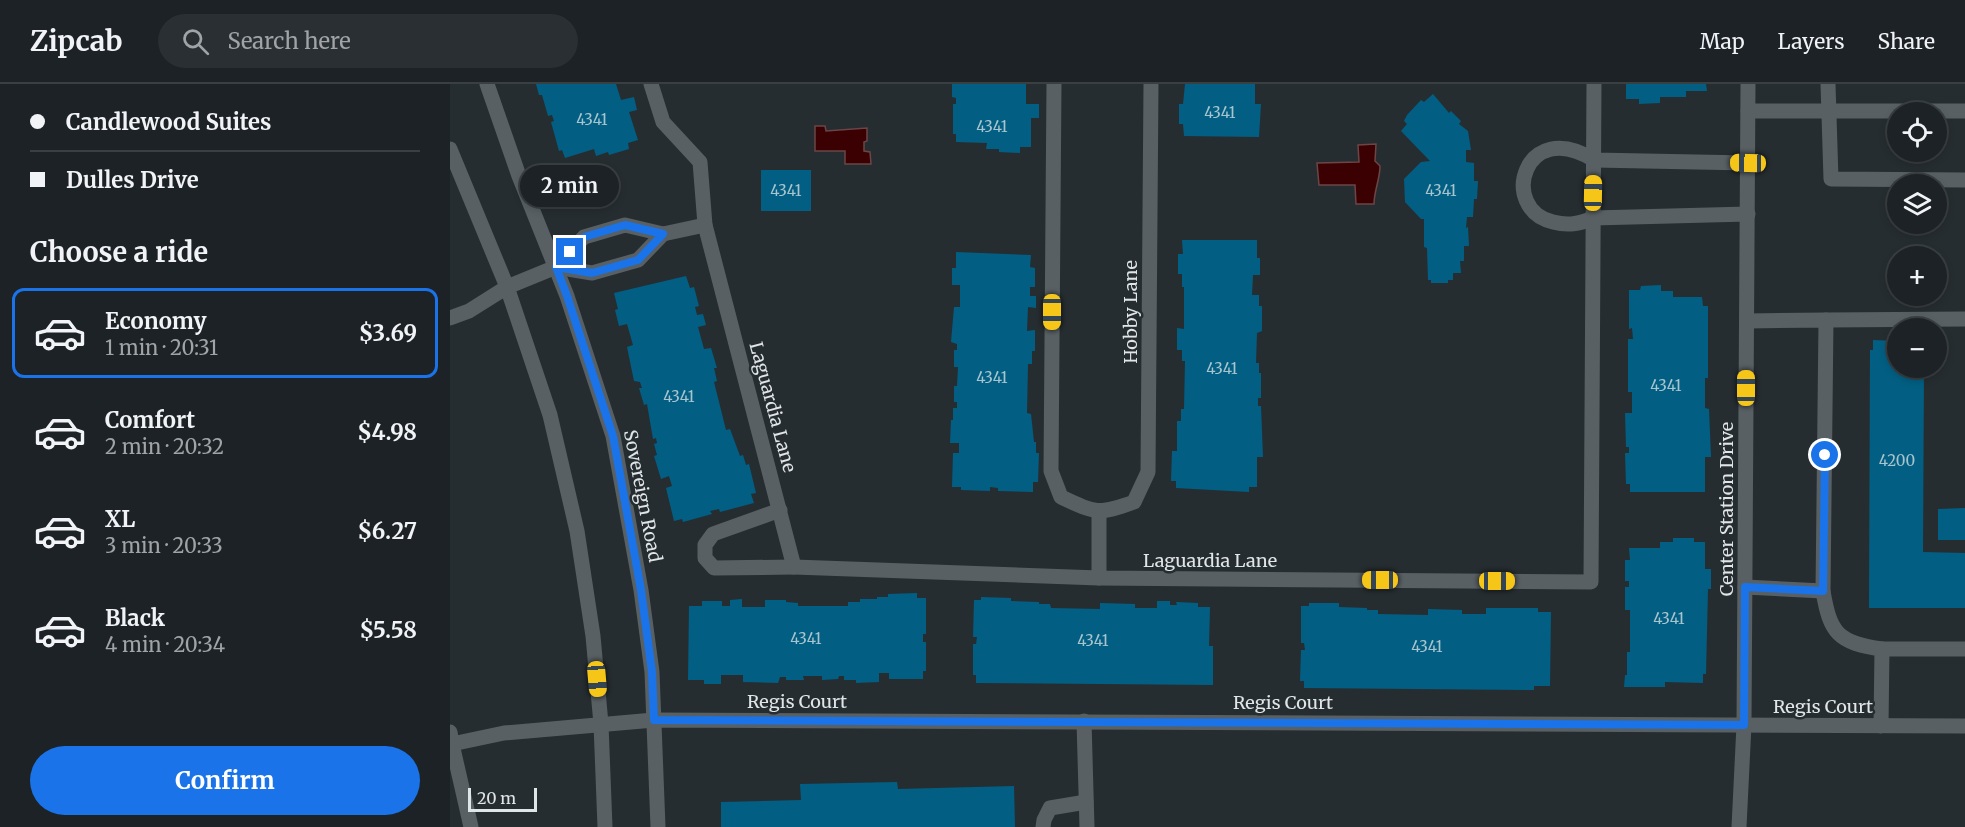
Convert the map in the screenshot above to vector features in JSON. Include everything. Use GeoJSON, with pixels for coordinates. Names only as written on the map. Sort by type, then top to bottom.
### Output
{"type":"FeatureCollection","features":[{"type":"Feature","properties":{"kind":"street","name":"Sovereign Road"},"geometry":{"type":"LineString","coordinates":[[487,84],[519,176],[567,296],[613,436],[641,590],[652,672],[658,827]]}},
{"type":"Feature","properties":{"kind":"street","name":"Laguardia Lane"},"geometry":{"type":"LineString","coordinates":[[651,84],[663,122],[700,162],[705,225],[794,567],[1099,578],[1591,582],[1593,160]]}},
{"type":"Feature","properties":{"kind":"street"},"geometry":{"type":"LineString","coordinates":[[1054,84],[1051,471],[1061,497],[1091,511],[1099,511],[1099,578]]}},
{"type":"Feature","properties":{"kind":"street","name":"Hobby Lane"},"geometry":{"type":"LineString","coordinates":[[1099,511],[1108,511],[1134,502],[1148,472],[1151,84]]}},
{"type":"Feature","properties":{"kind":"street"},"geometry":{"type":"LineString","coordinates":[[1593,160],[1594,84]]}},
{"type":"Feature","properties":{"kind":"street","name":"Center Station Drive"},"geometry":{"type":"LineString","coordinates":[[1739,827],[1744,725],[1748,84]]}},
{"type":"Feature","properties":{"kind":"street"},"geometry":{"type":"LineString","coordinates":[[1828,84],[1831,178],[1965,180]]}},
{"type":"Feature","properties":{"kind":"street"},"geometry":{"type":"LineString","coordinates":[[1748,111],[1965,111]]}},
{"type":"Feature","properties":{"kind":"street"},"geometry":{"type":"LineString","coordinates":[[450,148],[507,287],[550,415],[577,531],[593,636],[601,724],[605,827]]}},
{"type":"Feature","properties":{"kind":"street"},"geometry":{"type":"LineString","coordinates":[[1748,163],[1593,160],[1580,151],[1564,148],[1550,149],[1536,155],[1526,166],[1524,181],[1524,194],[1530,209],[1545,220],[1563,225],[1579,224],[1593,218],[1748,214]]}},
{"type":"Feature","properties":{"kind":"street"},"geometry":{"type":"LineString","coordinates":[[450,318],[469,311],[507,287],[556,267],[584,237],[625,225],[663,234],[705,225]]}},
{"type":"Feature","properties":{"kind":"street"},"geometry":{"type":"LineString","coordinates":[[556,267],[592,273],[638,260],[663,234]]}},
{"type":"Feature","properties":{"kind":"street"},"geometry":{"type":"LineString","coordinates":[[1747,321],[1965,319]]}},
{"type":"Feature","properties":{"kind":"street"},"geometry":{"type":"LineString","coordinates":[[1826,320],[1823,591],[1828,618],[1839,635],[1859,646],[1965,649]]}},
{"type":"Feature","properties":{"kind":"street"},"geometry":{"type":"LineString","coordinates":[[780,510],[713,534],[705,545],[705,558],[714,568],[794,567]]}},
{"type":"Feature","properties":{"kind":"street"},"geometry":{"type":"LineString","coordinates":[[1745,587],[1823,591]]}},
{"type":"Feature","properties":{"kind":"street"},"geometry":{"type":"LineString","coordinates":[[1881,726],[1882,648]]}},
{"type":"Feature","properties":{"kind":"street","name":"Regis Court"},"geometry":{"type":"LineString","coordinates":[[451,738],[654,720],[1965,726]]}},
{"type":"Feature","properties":{"kind":"street"},"geometry":{"type":"LineString","coordinates":[[1084,721],[1087,827]]}},
{"type":"Feature","properties":{"kind":"street"},"geometry":{"type":"LineString","coordinates":[[451,738],[471,827]]}},
{"type":"Feature","properties":{"kind":"street"},"geometry":{"type":"LineString","coordinates":[[1043,827],[1050,808],[1086,802]]}},
{"type":"Feature","properties":{"kind":"shaded area"},"geometry":{"type":"Polygon","coordinates":[[[815,126],[825,126],[826,131],[867,128],[864,151],[870,152],[871,164],[845,164],[845,151],[815,151],[815,126]]]}},
{"type":"Feature","properties":{"kind":"shaded area"},"geometry":{"type":"Polygon","coordinates":[[[1376,144],[1375,161],[1380,166],[1374,204],[1356,204],[1355,185],[1319,185],[1317,163],[1359,162],[1358,145],[1376,144]]]}},
{"type":"Feature","properties":{"kind":"building"},"geometry":{"type":"Polygon","coordinates":[[[536,84],[616,84],[621,100],[634,97],[637,110],[629,112],[638,140],[628,143],[629,149],[609,155],[608,152],[596,156],[594,149],[565,158],[562,150],[559,151],[551,122],[554,121],[552,115],[548,116],[536,84]]]}},
{"type":"Feature","properties":{"kind":"building"},"geometry":{"type":"Polygon","coordinates":[[[952,84],[1026,84],[1026,104],[1039,104],[1039,118],[1031,118],[1031,147],[1020,147],[1020,153],[999,152],[999,149],[986,149],[987,143],[956,142],[956,134],[953,134],[953,104],[956,104],[956,98],[952,97],[952,84]]]}},
{"type":"Feature","properties":{"kind":"building"},"geometry":{"type":"Polygon","coordinates":[[[1185,84],[1255,84],[1255,104],[1261,104],[1259,137],[1184,136],[1183,124],[1179,124],[1179,104],[1183,104],[1185,84]]]}},
{"type":"Feature","properties":{"kind":"building"},"geometry":{"type":"Polygon","coordinates":[[[1626,84],[1706,84],[1707,91],[1686,91],[1686,97],[1660,97],[1660,103],[1639,104],[1639,99],[1626,99],[1626,84]]]}},
{"type":"Feature","properties":{"kind":"building"},"geometry":{"type":"Polygon","coordinates":[[[1433,94],[1468,131],[1471,150],[1466,150],[1466,162],[1474,163],[1474,181],[1478,181],[1473,217],[1467,217],[1469,246],[1464,246],[1464,261],[1460,261],[1461,273],[1453,273],[1453,280],[1448,280],[1448,283],[1431,283],[1431,280],[1428,280],[1427,248],[1424,247],[1424,219],[1421,219],[1405,202],[1404,179],[1421,162],[1430,161],[1401,131],[1407,124],[1404,121],[1407,115],[1421,100],[1424,102],[1433,94]]]}},
{"type":"Feature","properties":{"kind":"building"},"geometry":{"type":"Polygon","coordinates":[[[761,170],[811,170],[811,211],[761,211],[761,170]]]}},
{"type":"Feature","properties":{"kind":"building"},"geometry":{"type":"Polygon","coordinates":[[[1182,240],[1257,240],[1260,275],[1253,275],[1252,295],[1259,295],[1259,306],[1262,306],[1262,331],[1257,333],[1256,363],[1259,363],[1259,373],[1261,373],[1261,398],[1258,398],[1258,406],[1261,406],[1263,457],[1257,457],[1257,487],[1249,487],[1249,492],[1176,488],[1176,481],[1171,481],[1172,451],[1177,451],[1177,421],[1181,421],[1181,409],[1184,409],[1185,361],[1182,361],[1182,350],[1177,350],[1177,328],[1184,329],[1184,287],[1182,287],[1182,274],[1178,274],[1178,254],[1183,254],[1182,240]]]}},
{"type":"Feature","properties":{"kind":"building"},"geometry":{"type":"Polygon","coordinates":[[[956,252],[1031,255],[1030,267],[1035,268],[1035,287],[1030,287],[1030,296],[1036,296],[1036,308],[1028,307],[1027,331],[1035,330],[1035,351],[1032,351],[1032,364],[1028,364],[1027,413],[1031,414],[1036,453],[1039,453],[1038,482],[1033,482],[1033,492],[998,491],[998,488],[990,487],[990,491],[961,490],[961,487],[952,487],[953,453],[959,453],[959,443],[950,443],[953,408],[957,408],[957,402],[954,402],[954,386],[957,386],[958,367],[954,367],[954,350],[957,350],[957,344],[951,342],[954,307],[960,307],[960,285],[952,285],[952,268],[956,268],[956,252]]]}},
{"type":"Feature","properties":{"kind":"building"},"geometry":{"type":"Polygon","coordinates":[[[686,276],[690,288],[694,287],[699,306],[695,307],[697,315],[703,314],[706,325],[698,327],[704,349],[711,348],[717,368],[714,368],[717,381],[714,382],[726,430],[730,429],[740,456],[743,455],[746,465],[749,464],[756,493],[751,494],[754,503],[720,512],[719,509],[710,511],[712,514],[683,522],[682,519],[674,521],[666,488],[672,486],[669,476],[661,479],[654,456],[657,455],[654,444],[657,443],[656,438],[653,439],[647,404],[644,405],[639,388],[642,388],[640,382],[634,381],[627,347],[633,345],[627,324],[619,326],[614,293],[686,276]]]}},
{"type":"Feature","properties":{"kind":"building"},"geometry":{"type":"Polygon","coordinates":[[[1661,285],[1661,291],[1673,291],[1673,297],[1702,297],[1703,306],[1708,306],[1708,378],[1705,378],[1705,408],[1709,409],[1711,457],[1705,457],[1705,492],[1630,492],[1630,484],[1626,484],[1625,453],[1629,453],[1629,447],[1626,447],[1625,413],[1632,413],[1632,392],[1628,392],[1628,339],[1633,339],[1632,328],[1629,329],[1629,290],[1640,290],[1641,286],[1661,285]]]}},
{"type":"Feature","properties":{"kind":"building"},"geometry":{"type":"Polygon","coordinates":[[[1873,340],[1887,341],[1887,378],[1924,378],[1923,552],[1965,553],[1965,608],[1869,608],[1870,350],[1873,350],[1873,340]]]}},
{"type":"Feature","properties":{"kind":"building"},"geometry":{"type":"Polygon","coordinates":[[[1965,508],[1965,540],[1938,540],[1938,509],[1965,508]]]}},
{"type":"Feature","properties":{"kind":"building"},"geometry":{"type":"Polygon","coordinates":[[[1673,538],[1694,538],[1694,542],[1705,542],[1705,569],[1711,569],[1711,589],[1708,589],[1706,674],[1703,674],[1703,683],[1665,682],[1665,687],[1624,687],[1625,675],[1627,675],[1627,652],[1630,652],[1630,610],[1625,610],[1625,587],[1629,587],[1629,581],[1625,581],[1625,560],[1630,560],[1629,548],[1660,548],[1660,542],[1673,542],[1673,538]]]}},
{"type":"Feature","properties":{"kind":"building"},"geometry":{"type":"Polygon","coordinates":[[[917,593],[917,598],[926,598],[926,634],[923,634],[923,642],[926,642],[926,671],[923,671],[923,679],[889,679],[889,673],[879,673],[879,682],[856,683],[856,680],[844,680],[844,676],[839,676],[838,679],[822,680],[822,676],[803,676],[804,680],[786,680],[786,677],[780,677],[778,683],[743,682],[743,675],[721,675],[721,684],[704,684],[704,680],[688,680],[689,606],[702,606],[702,601],[722,601],[722,606],[730,606],[730,600],[742,599],[742,607],[765,607],[765,600],[786,600],[786,602],[798,603],[798,606],[848,606],[848,602],[860,602],[860,599],[877,599],[877,597],[888,597],[888,594],[917,593]]]}},
{"type":"Feature","properties":{"kind":"building"},"geometry":{"type":"Polygon","coordinates":[[[981,597],[1039,602],[1039,604],[1050,604],[1051,608],[1100,609],[1100,603],[1135,604],[1135,608],[1157,608],[1157,601],[1170,601],[1170,605],[1177,605],[1176,602],[1198,603],[1198,607],[1210,607],[1209,646],[1213,646],[1213,685],[976,683],[976,675],[973,675],[973,644],[976,644],[977,637],[973,637],[974,600],[981,600],[981,597]]]}},
{"type":"Feature","properties":{"kind":"building"},"geometry":{"type":"Polygon","coordinates":[[[1309,603],[1339,603],[1339,607],[1378,610],[1378,614],[1428,615],[1428,609],[1462,610],[1462,614],[1486,614],[1486,608],[1538,608],[1538,612],[1551,612],[1550,686],[1534,686],[1534,690],[1304,688],[1304,681],[1300,681],[1301,650],[1305,650],[1304,643],[1301,643],[1301,606],[1309,606],[1309,603]]]}},
{"type":"Feature","properties":{"kind":"building"},"geometry":{"type":"Polygon","coordinates":[[[897,782],[898,789],[1014,786],[1015,827],[721,827],[721,802],[801,800],[800,784],[897,782]]]}},
{"type":"Feature","properties":{"kind":"route"},"geometry":{"type":"LineString","coordinates":[[570,252],[584,237],[625,225],[663,234],[638,260],[592,273],[556,267],[613,436],[641,590],[652,672],[654,720],[1744,725],[1745,587],[1823,591],[1825,455]]}}]}
